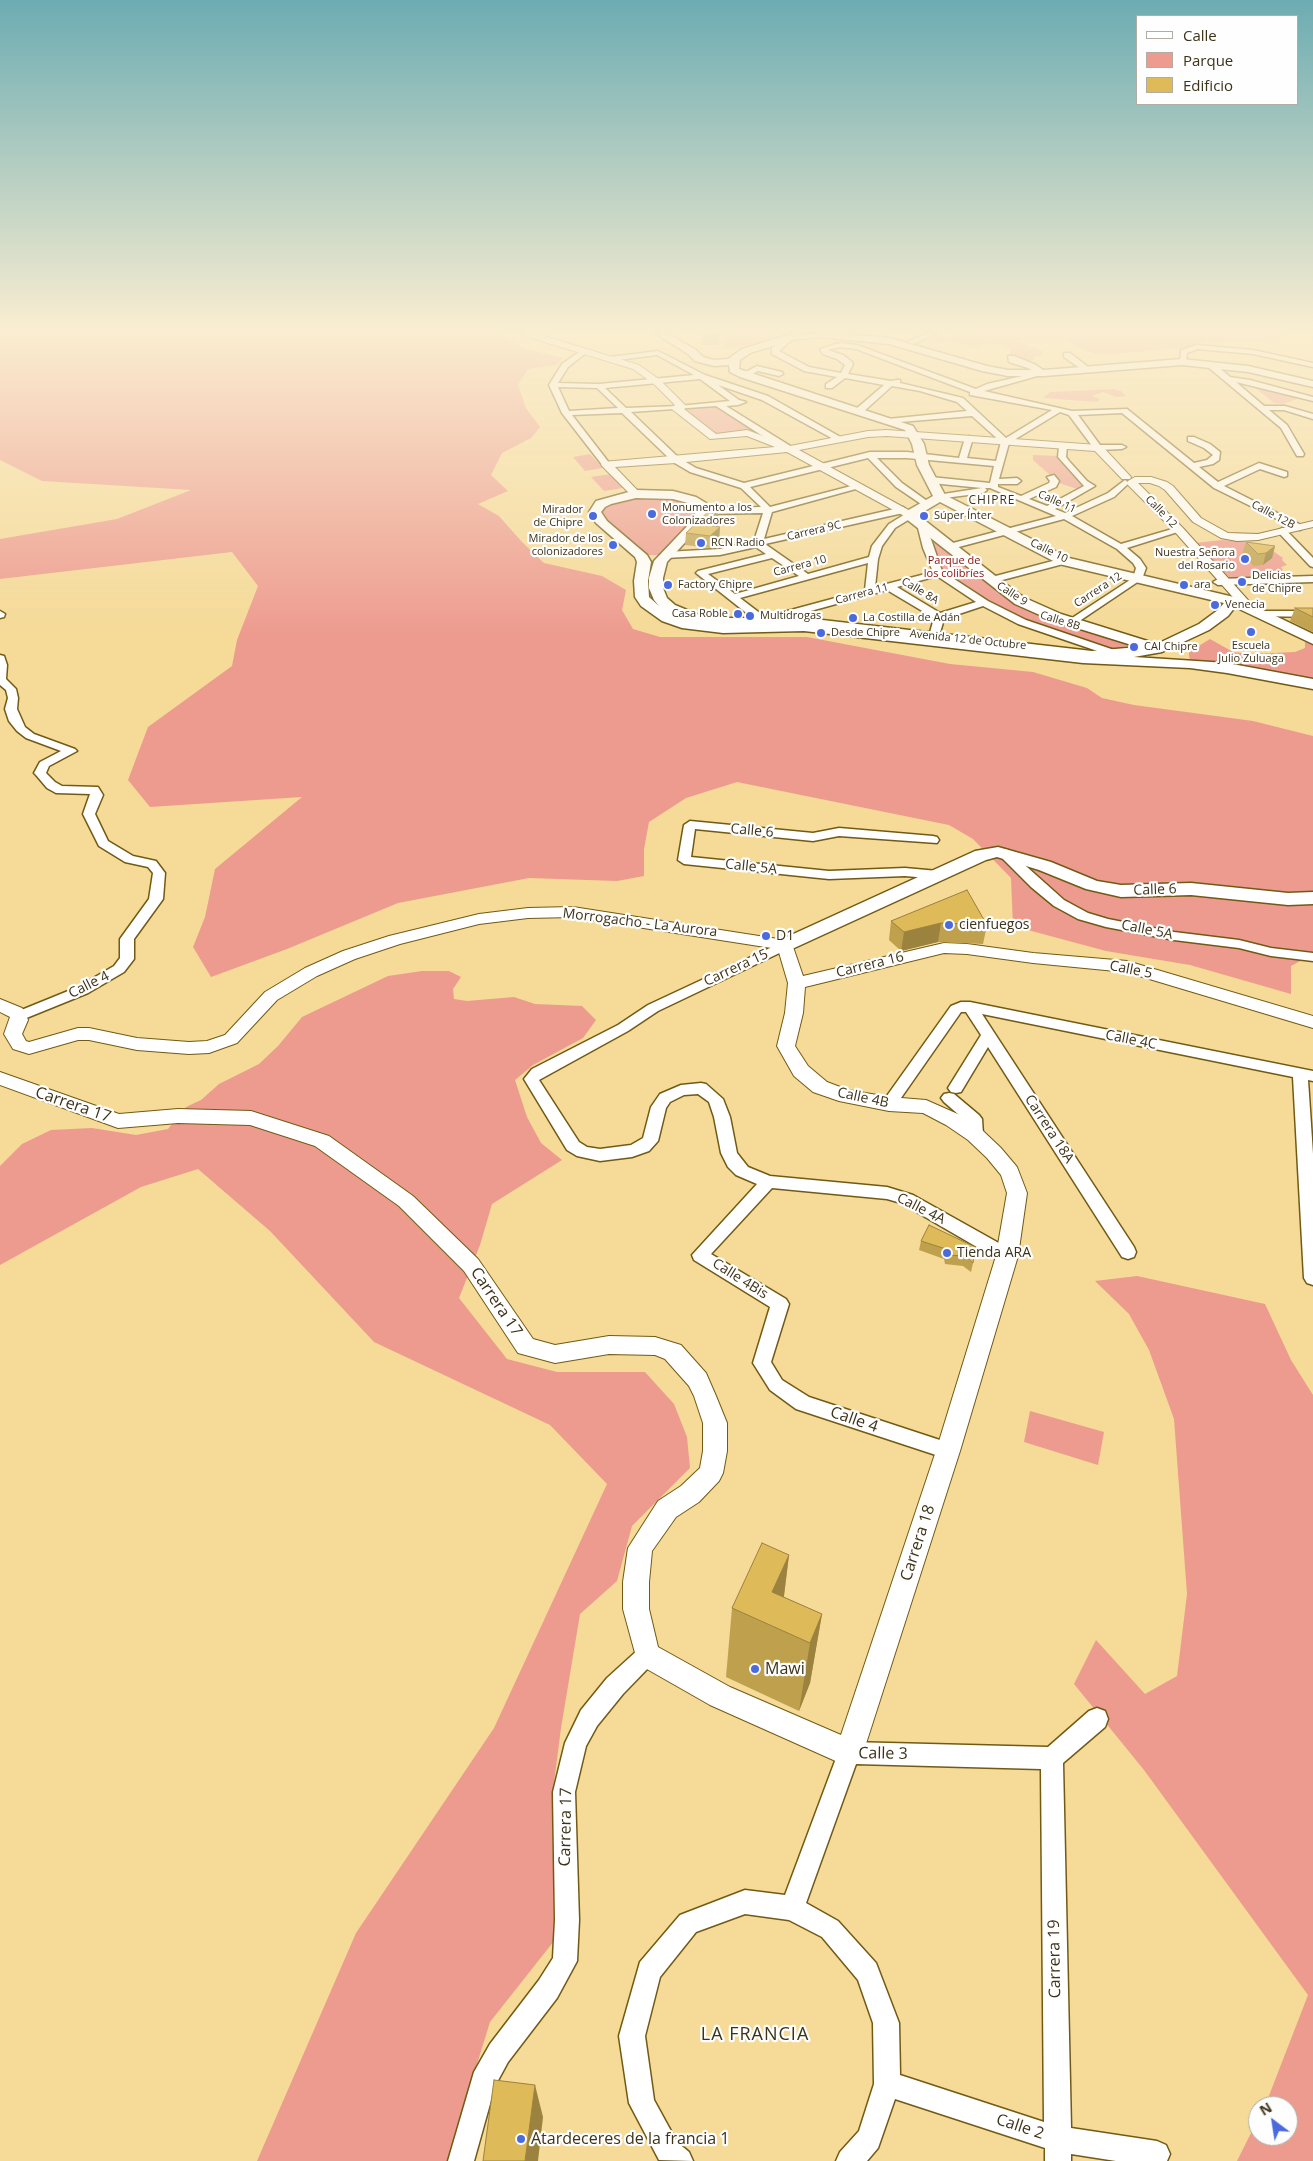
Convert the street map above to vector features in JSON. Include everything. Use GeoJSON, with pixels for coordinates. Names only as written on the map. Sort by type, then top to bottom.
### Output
{"type":"FeatureCollection","features":[{"type":"Feature","properties":{"kind":"main road"},"geometry":{"type":"LineString","coordinates":[[913,434],[918,444],[921,460],[940,497]]}},
{"type":"Feature","properties":{"kind":"main road","name":"Avenida 12 de Octubre"},"geometry":{"type":"LineString","coordinates":[[1233,601],[1223,613],[1204,627],[1157,649],[1119,654],[1084,654],[805,622],[763,624],[724,629],[682,624],[659,613],[646,603],[642,597],[641,581],[644,562],[640,555],[602,523],[596,508],[607,501],[636,494],[660,494],[684,498],[699,504],[704,511],[699,521],[661,561],[656,578],[656,588],[661,600],[670,608],[695,619],[712,622],[763,624],[837,630],[1083,659],[1190,664],[1228,668],[1313,684]]}},
{"type":"Feature","properties":{"kind":"main road","name":"Carrera 9C"},"geometry":{"type":"LineString","coordinates":[[907,513],[927,505],[940,497]]}},
{"type":"Feature","properties":{"kind":"main road","name":"Calle 10"},"geometry":{"type":"LineString","coordinates":[[940,497],[1064,560],[1233,601]]}},
{"type":"Feature","properties":{"kind":"main road","name":"Calle 9"},"geometry":{"type":"LineString","coordinates":[[907,513],[952,546],[991,580],[1020,601],[1072,622],[1157,649],[1190,664]]}},
{"type":"Feature","properties":{"kind":"main road"},"geometry":{"type":"LineString","coordinates":[[1233,601],[1313,640]]}},
{"type":"Feature","properties":{"kind":"main road"},"geometry":{"type":"LineString","coordinates":[[1223,613],[1255,612]]}},
{"type":"Feature","properties":{"kind":"main road","name":"Carrera 15"},"geometry":{"type":"LineString","coordinates":[[785,945],[981,855],[1004,853]]}},
{"type":"Feature","properties":{"kind":"main road","name":"Calle 6"},"geometry":{"type":"LineString","coordinates":[[1004,853],[1045,866],[1092,885],[1113,890],[1138,892],[1191,889],[1288,899],[1313,898]]}},
{"type":"Feature","properties":{"kind":"street"},"geometry":{"type":"LineString","coordinates":[[582,434],[606,464],[636,494]]}},
{"type":"Feature","properties":{"kind":"street"},"geometry":{"type":"LineString","coordinates":[[649,434],[676,460],[693,470],[744,486],[768,510]]}},
{"type":"Feature","properties":{"kind":"street","name":"Calle 9"},"geometry":{"type":"LineString","coordinates":[[710,434],[714,437],[740,434]]}},
{"type":"Feature","properties":{"kind":"street","name":"Calle 9"},"geometry":{"type":"LineString","coordinates":[[749,434],[789,449],[907,513]]}},
{"type":"Feature","properties":{"kind":"street"},"geometry":{"type":"LineString","coordinates":[[765,434],[789,449]]}},
{"type":"Feature","properties":{"kind":"street"},"geometry":{"type":"LineString","coordinates":[[831,434],[840,439]]}},
{"type":"Feature","properties":{"kind":"street"},"geometry":{"type":"LineString","coordinates":[[606,464],[676,460],[789,449],[875,434]]}},
{"type":"Feature","properties":{"kind":"street"},"geometry":{"type":"LineString","coordinates":[[922,434],[1063,446],[1122,447]]}},
{"type":"Feature","properties":{"kind":"street"},"geometry":{"type":"LineString","coordinates":[[996,434],[1005,442]]}},
{"type":"Feature","properties":{"kind":"street"},"geometry":{"type":"LineString","coordinates":[[996,479],[1005,442],[1018,434]]}},
{"type":"Feature","properties":{"kind":"street","name":"Calle 12"},"geometry":{"type":"LineString","coordinates":[[1087,434],[1098,448],[1222,582],[1255,612]]}},
{"type":"Feature","properties":{"kind":"street","name":"Calle 12B"},"geometry":{"type":"LineString","coordinates":[[1152,434],[1217,486],[1300,527]]}},
{"type":"Feature","properties":{"kind":"street"},"geometry":{"type":"LineString","coordinates":[[1289,434],[1300,454]]}},
{"type":"Feature","properties":{"kind":"street"},"geometry":{"type":"LineString","coordinates":[[962,460],[969,438]]}},
{"type":"Feature","properties":{"kind":"street"},"geometry":{"type":"LineString","coordinates":[[1190,439],[1207,446],[1217,454],[1216,458],[1210,462],[1192,466]]}},
{"type":"Feature","properties":{"kind":"street"},"geometry":{"type":"LineString","coordinates":[[1048,509],[1091,486],[1078,477],[1062,457],[1063,446]]}},
{"type":"Feature","properties":{"kind":"street"},"geometry":{"type":"LineString","coordinates":[[744,486],[870,455],[921,460],[962,460],[996,479]]}},
{"type":"Feature","properties":{"kind":"street"},"geometry":{"type":"LineString","coordinates":[[870,455],[899,485],[927,505]]}},
{"type":"Feature","properties":{"kind":"street"},"geometry":{"type":"LineString","coordinates":[[921,460],[996,479]]}},
{"type":"Feature","properties":{"kind":"street"},"geometry":{"type":"LineString","coordinates":[[1217,486],[1259,466],[1284,474]]}},
{"type":"Feature","properties":{"kind":"street"},"geometry":{"type":"LineString","coordinates":[[1022,499],[1054,485],[1055,481],[1050,477]]}},
{"type":"Feature","properties":{"kind":"street"},"geometry":{"type":"LineString","coordinates":[[931,480],[996,479],[1017,481]]}},
{"type":"Feature","properties":{"kind":"street","name":"Carrera 9C"},"geometry":{"type":"LineString","coordinates":[[940,497],[996,479]]}},
{"type":"Feature","properties":{"kind":"street","name":"Calle 11"},"geometry":{"type":"LineString","coordinates":[[996,479],[1022,499],[1065,516],[1120,547],[1137,561],[1142,568],[1137,579]]}},
{"type":"Feature","properties":{"kind":"street"},"geometry":{"type":"LineString","coordinates":[[952,546],[1065,516],[1111,495],[1129,481]]}},
{"type":"Feature","properties":{"kind":"street","name":"Calle 12B"},"geometry":{"type":"LineString","coordinates":[[1129,481],[1163,484],[1169,488],[1197,520],[1225,536],[1238,538],[1258,536],[1300,527]]}},
{"type":"Feature","properties":{"kind":"street"},"geometry":{"type":"LineString","coordinates":[[704,511],[768,510],[859,487]]}},
{"type":"Feature","properties":{"kind":"street"},"geometry":{"type":"LineString","coordinates":[[768,510],[758,544],[806,577]]}},
{"type":"Feature","properties":{"kind":"street"},"geometry":{"type":"LineString","coordinates":[[870,592],[873,559],[877,546],[892,526],[907,513]]}},
{"type":"Feature","properties":{"kind":"street","name":"Carrera 9C"},"geometry":{"type":"LineString","coordinates":[[666,555],[720,552],[907,513]]}},
{"type":"Feature","properties":{"kind":"street"},"geometry":{"type":"LineString","coordinates":[[922,524],[928,548],[938,573]]}},
{"type":"Feature","properties":{"kind":"street"},"geometry":{"type":"LineString","coordinates":[[1300,527],[1313,524]]}},
{"type":"Feature","properties":{"kind":"street"},"geometry":{"type":"LineString","coordinates":[[1120,547],[1175,531]]}},
{"type":"Feature","properties":{"kind":"street"},"geometry":{"type":"LineString","coordinates":[[1282,531],[1313,564]]}},
{"type":"Feature","properties":{"kind":"street"},"geometry":{"type":"LineString","coordinates":[[763,624],[733,596],[700,574],[772,554]]}},
{"type":"Feature","properties":{"kind":"street","name":"Carrera 10"},"geometry":{"type":"LineString","coordinates":[[733,596],[873,559]]}},
{"type":"Feature","properties":{"kind":"street"},"geometry":{"type":"LineString","coordinates":[[991,580],[1064,560]]}},
{"type":"Feature","properties":{"kind":"street","name":"Carrera 11"},"geometry":{"type":"LineString","coordinates":[[763,624],[938,573]]}},
{"type":"Feature","properties":{"kind":"street","name":"Calle 8B"},"geometry":{"type":"LineString","coordinates":[[938,573],[984,603],[1022,622],[1119,654]]}},
{"type":"Feature","properties":{"kind":"street","name":"Carrera 12"},"geometry":{"type":"LineString","coordinates":[[1072,622],[1137,579]]}},
{"type":"Feature","properties":{"kind":"street"},"geometry":{"type":"LineString","coordinates":[[1222,582],[1313,579]]}},
{"type":"Feature","properties":{"kind":"street","name":"Calle 12"},"geometry":{"type":"LineString","coordinates":[[1222,582],[1233,601]]}},
{"type":"Feature","properties":{"kind":"street","name":"Calle 8A"},"geometry":{"type":"LineString","coordinates":[[889,587],[939,617]]}},
{"type":"Feature","properties":{"kind":"street"},"geometry":{"type":"LineString","coordinates":[[934,636],[939,617],[984,603]]}},
{"type":"Feature","properties":{"kind":"street"},"geometry":{"type":"LineString","coordinates":[[1255,612],[1313,614]]}},
{"type":"Feature","properties":{"kind":"street","name":"Calle 4"},"geometry":{"type":"LineString","coordinates":[[0,658],[2,665],[1,680],[11,689],[14,698],[11,709],[15,721],[21,729],[30,736],[71,751],[44,764],[40,774],[51,785],[60,790],[94,790],[97,795],[89,814],[103,843],[128,859],[152,864],[159,873],[158,892],[152,907],[127,939],[127,959],[119,969],[83,990],[19,1016]]}},
{"type":"Feature","properties":{"kind":"street","name":"Calle 6"},"geometry":{"type":"LineString","coordinates":[[684,860],[690,825],[813,837],[839,832],[933,840]]}},
{"type":"Feature","properties":{"kind":"street","name":"Calle 5A"},"geometry":{"type":"LineString","coordinates":[[1004,853],[1047,893],[1084,916],[1174,936],[1240,944],[1271,952],[1313,957]]}},
{"type":"Feature","properties":{"kind":"street","name":"Calle 5A"},"geometry":{"type":"LineString","coordinates":[[684,860],[829,875],[905,872],[938,876]]}},
{"type":"Feature","properties":{"kind":"street","name":"Morrogacho - La Aurora"},"geometry":{"type":"LineString","coordinates":[[19,1016],[20,1020],[13,1034],[19,1045],[29,1048],[78,1034],[89,1034],[137,1044],[189,1048],[208,1047],[231,1039],[256,1010],[283,988],[311,972],[349,955],[395,940],[479,919],[528,914],[573,912],[785,945]]}},
{"type":"Feature","properties":{"kind":"street","name":"Calle 4B"},"geometry":{"type":"LineString","coordinates":[[785,945],[797,983],[794,1013],[786,1046],[801,1071],[820,1087],[846,1096],[890,1104],[926,1107],[953,1120],[975,1135],[1010,1172]]}},
{"type":"Feature","properties":{"kind":"street","name":"Carrera 15"},"geometry":{"type":"LineString","coordinates":[[573,1146],[531,1079],[537,1073],[623,1028],[653,1008],[785,945]]}},
{"type":"Feature","properties":{"kind":"street","name":"Carrera 16"},"geometry":{"type":"LineString","coordinates":[[797,983],[944,948]]}},
{"type":"Feature","properties":{"kind":"street","name":"Calle 5"},"geometry":{"type":"LineString","coordinates":[[944,948],[1127,967],[1313,1022]]}},
{"type":"Feature","properties":{"kind":"street"},"geometry":{"type":"LineString","coordinates":[[0,1005],[16,1012],[19,1016]]}},
{"type":"Feature","properties":{"kind":"street"},"geometry":{"type":"LineString","coordinates":[[890,1104],[956,1009],[970,1007]]}},
{"type":"Feature","properties":{"kind":"street","name":"Carrera 18A"},"geometry":{"type":"LineString","coordinates":[[970,1007],[1128,1252]]}},
{"type":"Feature","properties":{"kind":"street","name":"Calle 4C"},"geometry":{"type":"LineString","coordinates":[[970,1007],[1306,1075]]}},
{"type":"Feature","properties":{"kind":"street"},"geometry":{"type":"LineString","coordinates":[[975,1135],[974,1119],[953,1093],[988,1036]]}},
{"type":"Feature","properties":{"kind":"street"},"geometry":{"type":"LineString","coordinates":[[1306,1075],[1312,1267]]}},
{"type":"Feature","properties":{"kind":"street","name":"Carrera 17"},"geometry":{"type":"LineString","coordinates":[[0,1078],[118,1121],[178,1116],[252,1118],[322,1141],[406,1201],[471,1265],[526,1346],[554,1354],[609,1344],[655,1346],[673,1352],[687,1366],[702,1388],[715,1423],[715,1450],[712,1473],[690,1494],[668,1510],[640,1548],[636,1582],[636,1610],[647,1655],[615,1686],[589,1718],[576,1743],[564,1792],[567,1920],[565,1961],[548,1989],[499,2054],[482,2081],[461,2161]]}},
{"type":"Feature","properties":{"kind":"street","name":"Calle 4A"},"geometry":{"type":"LineString","coordinates":[[573,1146],[583,1152],[600,1154],[632,1151],[643,1147],[650,1141],[659,1107],[665,1098],[681,1090],[701,1088],[715,1099],[722,1117],[729,1153],[734,1163],[742,1171],[768,1182],[887,1193],[907,1199],[1007,1256]]}},
{"type":"Feature","properties":{"kind":"street","name":"Carrera 18"},"geometry":{"type":"LineString","coordinates":[[792,1908],[848,1753],[948,1451],[1007,1256],[1017,1193],[1010,1172]]}},
{"type":"Feature","properties":{"kind":"street","name":"Calle 4Bis"},"geometry":{"type":"LineString","coordinates":[[768,1182],[700,1255],[780,1304],[762,1363],[769,1374]]}},
{"type":"Feature","properties":{"kind":"street","name":"Calle 4"},"geometry":{"type":"LineString","coordinates":[[769,1374],[776,1385],[803,1403],[948,1451]]}},
{"type":"Feature","properties":{"kind":"street","name":"Calle 3"},"geometry":{"type":"LineString","coordinates":[[647,1655],[720,1696],[848,1753],[1052,1758]]}},
{"type":"Feature","properties":{"kind":"street"},"geometry":{"type":"LineString","coordinates":[[1052,1758],[1097,1719]]}},
{"type":"Feature","properties":{"kind":"street","name":"Carrera 19"},"geometry":{"type":"LineString","coordinates":[[1052,1758],[1058,2150]]}},
{"type":"Feature","properties":{"kind":"street"},"geometry":{"type":"LineString","coordinates":[[680,2161],[668,2151],[642,2103],[632,2036],[649,1971],[688,1923],[745,1902],[792,1908],[830,1929],[867,1972],[886,2023],[888,2084],[868,2139],[850,2161]]}},
{"type":"Feature","properties":{"kind":"street","name":"Calle 2"},"geometry":{"type":"LineString","coordinates":[[888,2084],[1058,2150],[1157,2154]]}},
{"type":"Feature","properties":{"kind":"green space"},"geometry":{"type":"Polygon","coordinates":[[[0,434],[534,434],[531,438],[502,453],[491,475],[508,491],[478,504],[499,516],[544,563],[602,576],[626,590],[622,610],[633,629],[660,637],[807,637],[950,664],[1033,672],[1087,688],[1102,698],[1134,705],[1253,721],[1313,736],[1313,954],[1291,966],[1291,994],[1190,965],[1106,951],[1013,926],[1011,878],[973,839],[949,825],[737,782],[686,798],[649,822],[644,849],[644,876],[617,881],[529,878],[398,903],[287,949],[211,977],[193,947],[205,917],[215,869],[302,797],[150,807],[128,780],[148,727],[232,666],[237,640],[258,586],[232,552],[0,579],[0,539],[117,519],[191,490],[42,481],[0,460],[0,434]]]}},
{"type":"Feature","properties":{"kind":"green space"},"geometry":{"type":"Polygon","coordinates":[[[752,434],[765,434],[789,449],[752,434]]]}},
{"type":"Feature","properties":{"kind":"green space"},"geometry":{"type":"Polygon","coordinates":[[[590,454],[603,468],[585,471],[573,457],[590,454]]]}},
{"type":"Feature","properties":{"kind":"green space"},"geometry":{"type":"Polygon","coordinates":[[[1033,455],[1060,456],[1088,485],[1083,491],[1059,483],[1033,460],[1033,455]]]}},
{"type":"Feature","properties":{"kind":"green space"},"geometry":{"type":"Polygon","coordinates":[[[610,474],[623,488],[604,491],[591,477],[610,474]]]}},
{"type":"Feature","properties":{"kind":"green space","name":"Monumento a los Colonizadores"},"geometry":{"type":"Polygon","coordinates":[[[622,496],[684,498],[703,511],[665,555],[640,555],[619,538],[596,508],[622,496]]]}},
{"type":"Feature","properties":{"kind":"green space","name":"Parque de los colibríes"},"geometry":{"type":"Polygon","coordinates":[[[922,524],[1020,601],[1135,645],[1108,649],[1022,622],[938,573],[922,524]]]}},
{"type":"Feature","properties":{"kind":"green space"},"geometry":{"type":"Polygon","coordinates":[[[1222,540],[1263,544],[1283,558],[1282,560],[1287,565],[1281,567],[1288,579],[1233,581],[1195,543],[1222,540]]]}},
{"type":"Feature","properties":{"kind":"green space"},"geometry":{"type":"Polygon","coordinates":[[[1305,637],[1313,640],[1313,684],[1190,660],[1189,656],[1189,652],[1210,639],[1233,652],[1249,654],[1295,652],[1305,648],[1305,637]]]}},
{"type":"Feature","properties":{"kind":"green space"},"geometry":{"type":"Polygon","coordinates":[[[422,971],[449,971],[461,977],[453,989],[454,999],[467,1001],[514,997],[535,1004],[582,1006],[596,1020],[583,1038],[533,1065],[515,1080],[527,1117],[541,1143],[562,1160],[492,1204],[480,1245],[459,1298],[507,1359],[557,1372],[645,1372],[674,1404],[687,1437],[690,1468],[632,1526],[617,1581],[580,1614],[561,1728],[552,1798],[554,1941],[490,2022],[447,2161],[257,2161],[356,1933],[494,1728],[607,1484],[550,1425],[374,1342],[270,1231],[198,1169],[141,1187],[0,1265],[0,1166],[22,1144],[51,1130],[92,1128],[136,1135],[168,1129],[186,1107],[201,1100],[219,1084],[259,1064],[278,1046],[302,1017],[388,976],[422,971]]]}},
{"type":"Feature","properties":{"kind":"green space"},"geometry":{"type":"Polygon","coordinates":[[[1137,1276],[1265,1304],[1291,1360],[1313,1395],[1313,2161],[1237,2161],[1248,2139],[1248,2146],[1298,2146],[1298,2096],[1269,2096],[1308,1995],[1144,1770],[1074,1684],[1096,1640],[1145,1694],[1177,1676],[1187,1594],[1174,1419],[1149,1350],[1129,1314],[1095,1281],[1137,1276]]]}},
{"type":"Feature","properties":{"kind":"green space"},"geometry":{"type":"Polygon","coordinates":[[[1030,1411],[1104,1432],[1098,1465],[1024,1442],[1030,1411]]]}},
{"type":"Feature","properties":{"kind":"building"},"geometry":{"type":"Polygon","coordinates":[[[714,506],[718,510],[707,525],[720,527],[710,536],[686,533],[714,506]]]}},
{"type":"Feature","properties":{"kind":"building"},"geometry":{"type":"Polygon","coordinates":[[[1246,542],[1275,546],[1266,553],[1258,554],[1246,542]]]}},
{"type":"Feature","properties":{"kind":"building"},"geometry":{"type":"Polygon","coordinates":[[[1295,608],[1313,608],[1313,617],[1295,608]]]}},
{"type":"Feature","properties":{"kind":"building"},"geometry":{"type":"Polygon","coordinates":[[[967,890],[987,925],[941,923],[904,932],[891,921],[967,890]]]}},
{"type":"Feature","properties":{"kind":"building"},"geometry":{"type":"Polygon","coordinates":[[[929,1225],[975,1247],[973,1263],[965,1256],[947,1255],[946,1249],[921,1241],[929,1225]]]}},
{"type":"Feature","properties":{"kind":"building"},"geometry":{"type":"Polygon","coordinates":[[[762,1543],[789,1555],[772,1592],[822,1614],[810,1643],[732,1608],[762,1543]]]}},
{"type":"Feature","properties":{"kind":"building"},"geometry":{"type":"Polygon","coordinates":[[[494,2080],[535,2085],[525,2161],[483,2161],[494,2080]]]}},
{"type":"Feature","properties":{"kind":"place","name":"Monumento a los Colonizadores"},"geometry":{"type":"Point","coordinates":[652,514]}},
{"type":"Feature","properties":{"kind":"place","name":"Mirador de Chipre"},"geometry":{"type":"Point","coordinates":[593,516]}},
{"type":"Feature","properties":{"kind":"place","name":"Súper Ínter"},"geometry":{"type":"Point","coordinates":[924,516]}},
{"type":"Feature","properties":{"kind":"place","name":"RCN Radio"},"geometry":{"type":"Point","coordinates":[701,543]}},
{"type":"Feature","properties":{"kind":"place","name":"Mirador de los colonizadores"},"geometry":{"type":"Point","coordinates":[613,545]}},
{"type":"Feature","properties":{"kind":"place","name":"Nuestra Señora del Rosario"},"geometry":{"type":"Point","coordinates":[1245,559]}},
{"type":"Feature","properties":{"kind":"place","name":"Delicias de Chipre"},"geometry":{"type":"Point","coordinates":[1242,582]}},
{"type":"Feature","properties":{"kind":"place","name":"Factory Chipre"},"geometry":{"type":"Point","coordinates":[668,585]}},
{"type":"Feature","properties":{"kind":"place","name":"ara"},"geometry":{"type":"Point","coordinates":[1184,585]}},
{"type":"Feature","properties":{"kind":"place","name":"Venecia"},"geometry":{"type":"Point","coordinates":[1215,605]}},
{"type":"Feature","properties":{"kind":"place","name":"Casa Roble"},"geometry":{"type":"Point","coordinates":[738,614]}},
{"type":"Feature","properties":{"kind":"place","name":"Multidrogas"},"geometry":{"type":"Point","coordinates":[750,616]}},
{"type":"Feature","properties":{"kind":"place","name":"La Costilla de Adán"},"geometry":{"type":"Point","coordinates":[853,618]}},
{"type":"Feature","properties":{"kind":"place","name":"Escuela Julio Zuluaga"},"geometry":{"type":"Point","coordinates":[1251,632]}},
{"type":"Feature","properties":{"kind":"place","name":"Desde Chipre"},"geometry":{"type":"Point","coordinates":[821,633]}},
{"type":"Feature","properties":{"kind":"place","name":"CAI Chipre"},"geometry":{"type":"Point","coordinates":[1134,647]}},
{"type":"Feature","properties":{"kind":"place","name":"cienfuegos"},"geometry":{"type":"Point","coordinates":[949,925]}},
{"type":"Feature","properties":{"kind":"place","name":"D1"},"geometry":{"type":"Point","coordinates":[766,936]}},
{"type":"Feature","properties":{"kind":"place","name":"Tienda ARA"},"geometry":{"type":"Point","coordinates":[947,1253]}},
{"type":"Feature","properties":{"kind":"place","name":"Mawi"},"geometry":{"type":"Point","coordinates":[755,1669]}},
{"type":"Feature","properties":{"kind":"place","name":"Atardeceres de la francia 1"},"geometry":{"type":"Point","coordinates":[521,2139]}},
{"type":"Feature","properties":{"kind":"district","name":"CHIPRE"},"geometry":{"type":"Point","coordinates":[992,501]}},
{"type":"Feature","properties":{"kind":"district","name":"LA FRANCIA"},"geometry":{"type":"Point","coordinates":[755,2035]}}]}
